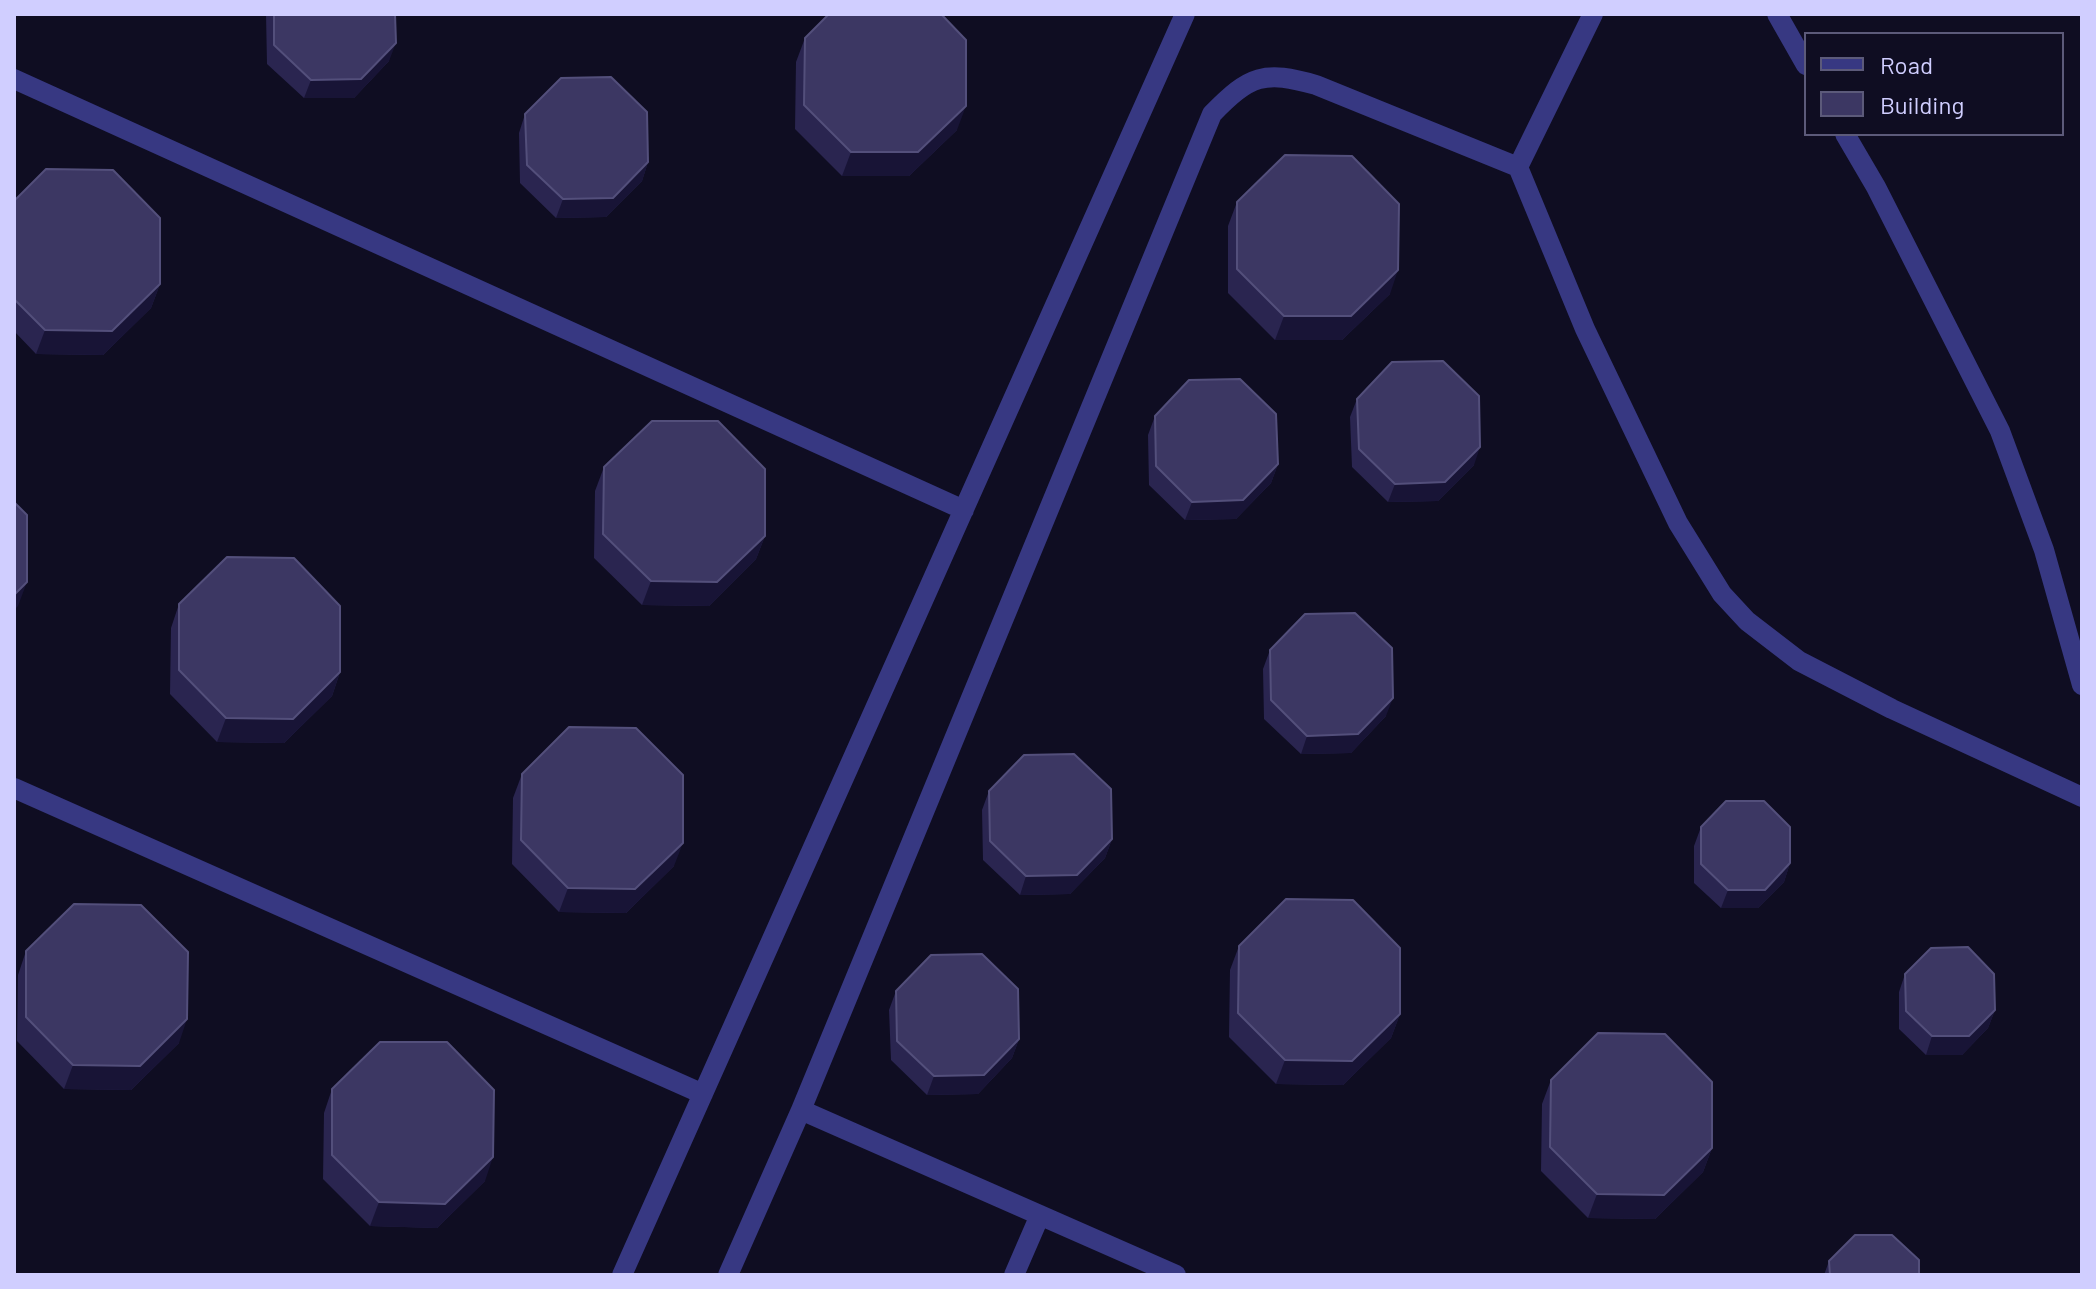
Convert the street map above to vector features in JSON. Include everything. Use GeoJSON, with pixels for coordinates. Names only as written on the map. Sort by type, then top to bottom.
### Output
{"type":"FeatureCollection","features":[{"type":"Feature","properties":{"kind":"lane"},"geometry":{"type":"LineString","coordinates":[[622,1275],[1185,14]]}},
{"type":"Feature","properties":{"kind":"lane"},"geometry":{"type":"LineString","coordinates":[[1518,167],[1593,14]]}},
{"type":"Feature","properties":{"kind":"lane"},"geometry":{"type":"LineString","coordinates":[[1777,14],[1804,61]]}},
{"type":"Feature","properties":{"kind":"lane"},"geometry":{"type":"LineString","coordinates":[[728,1275],[801,1110],[1212,114],[1234,92],[1253,80],[1283,75],[1316,85],[1518,167],[1585,329],[1671,509],[1722,594],[1747,621],[1799,661],[1892,709],[2082,797]]}},
{"type":"Feature","properties":{"kind":"lane"},"geometry":{"type":"LineString","coordinates":[[14,79],[964,510]]}},
{"type":"Feature","properties":{"kind":"lane"},"geometry":{"type":"LineString","coordinates":[[1846,136],[1876,187],[2000,431],[2044,550],[2082,685]]}},
{"type":"Feature","properties":{"kind":"lane"},"geometry":{"type":"LineString","coordinates":[[14,788],[703,1094]]}},
{"type":"Feature","properties":{"kind":"lane"},"geometry":{"type":"LineString","coordinates":[[801,1110],[1176,1275]]}},
{"type":"Feature","properties":{"kind":"lane"},"geometry":{"type":"LineString","coordinates":[[1014,1275],[1040,1215]]}},
{"type":"Feature","properties":{"kind":"building"},"geometry":{"type":"Polygon","coordinates":[[[274,14],[395,14],[396,43],[361,79],[311,80],[274,45],[274,14]]]}},
{"type":"Feature","properties":{"kind":"building"},"geometry":{"type":"Polygon","coordinates":[[[829,14],[941,14],[966,40],[966,106],[918,152],[851,152],[804,105],[805,38],[829,14]]]}},
{"type":"Feature","properties":{"kind":"building"},"geometry":{"type":"Polygon","coordinates":[[[611,77],[647,112],[648,162],[613,198],[563,199],[527,165],[525,114],[561,78],[611,77]]]}},
{"type":"Feature","properties":{"kind":"building"},"geometry":{"type":"Polygon","coordinates":[[[1285,155],[1352,156],[1399,204],[1398,270],[1351,316],[1284,316],[1237,269],[1237,202],[1285,155]]]}},
{"type":"Feature","properties":{"kind":"building"},"geometry":{"type":"Polygon","coordinates":[[[46,169],[113,170],[160,218],[160,284],[112,331],[45,330],[14,299],[14,201],[46,169]]]}},
{"type":"Feature","properties":{"kind":"building"},"geometry":{"type":"Polygon","coordinates":[[[1443,361],[1479,396],[1480,447],[1445,482],[1395,484],[1359,449],[1357,399],[1392,362],[1443,361]]]}},
{"type":"Feature","properties":{"kind":"building"},"geometry":{"type":"Polygon","coordinates":[[[1240,379],[1276,414],[1278,464],[1243,500],[1192,502],[1156,466],[1155,416],[1189,380],[1240,379]]]}},
{"type":"Feature","properties":{"kind":"building"},"geometry":{"type":"Polygon","coordinates":[[[652,421],[718,421],[765,469],[765,536],[717,582],[651,581],[603,534],[604,467],[652,421]]]}},
{"type":"Feature","properties":{"kind":"building"},"geometry":{"type":"Polygon","coordinates":[[[14,502],[27,515],[27,582],[14,595],[14,502]]]}},
{"type":"Feature","properties":{"kind":"building"},"geometry":{"type":"Polygon","coordinates":[[[227,557],[294,558],[340,606],[340,672],[293,719],[226,718],[179,670],[179,604],[227,557]]]}},
{"type":"Feature","properties":{"kind":"building"},"geometry":{"type":"Polygon","coordinates":[[[1355,613],[1392,648],[1393,698],[1358,734],[1307,736],[1271,700],[1270,650],[1305,614],[1355,613]]]}},
{"type":"Feature","properties":{"kind":"building"},"geometry":{"type":"Polygon","coordinates":[[[569,727],[636,728],[683,775],[683,843],[635,889],[568,888],[521,840],[522,774],[569,727]]]}},
{"type":"Feature","properties":{"kind":"building"},"geometry":{"type":"Polygon","coordinates":[[[1074,754],[1111,789],[1112,839],[1077,875],[1026,876],[990,841],[989,791],[1024,755],[1074,754]]]}},
{"type":"Feature","properties":{"kind":"building"},"geometry":{"type":"Polygon","coordinates":[[[1726,801],[1764,801],[1790,827],[1790,863],[1765,890],[1728,890],[1701,864],[1701,827],[1726,801]]]}},
{"type":"Feature","properties":{"kind":"building"},"geometry":{"type":"Polygon","coordinates":[[[1286,899],[1353,900],[1400,948],[1400,1014],[1352,1061],[1285,1060],[1238,1013],[1239,946],[1286,899]]]}},
{"type":"Feature","properties":{"kind":"building"},"geometry":{"type":"Polygon","coordinates":[[[74,904],[141,905],[188,952],[187,1019],[140,1066],[73,1065],[26,1017],[26,951],[74,904]]]}},
{"type":"Feature","properties":{"kind":"building"},"geometry":{"type":"Polygon","coordinates":[[[1968,947],[1994,974],[1995,1010],[1969,1036],[1932,1036],[1906,1011],[1905,974],[1931,948],[1968,947]]]}},
{"type":"Feature","properties":{"kind":"building"},"geometry":{"type":"Polygon","coordinates":[[[982,954],[1018,989],[1019,1039],[984,1075],[934,1076],[897,1041],[896,991],[931,955],[982,954]]]}},
{"type":"Feature","properties":{"kind":"building"},"geometry":{"type":"Polygon","coordinates":[[[1598,1033],[1665,1034],[1712,1082],[1712,1148],[1664,1195],[1597,1194],[1550,1147],[1551,1080],[1598,1033]]]}},
{"type":"Feature","properties":{"kind":"building"},"geometry":{"type":"Polygon","coordinates":[[[380,1042],[447,1042],[494,1090],[493,1157],[445,1204],[379,1202],[332,1155],[332,1089],[380,1042]]]}},
{"type":"Feature","properties":{"kind":"building"},"geometry":{"type":"Polygon","coordinates":[[[1855,1235],[1892,1235],[1919,1260],[1919,1275],[1830,1275],[1829,1261],[1855,1235]]]}}]}
